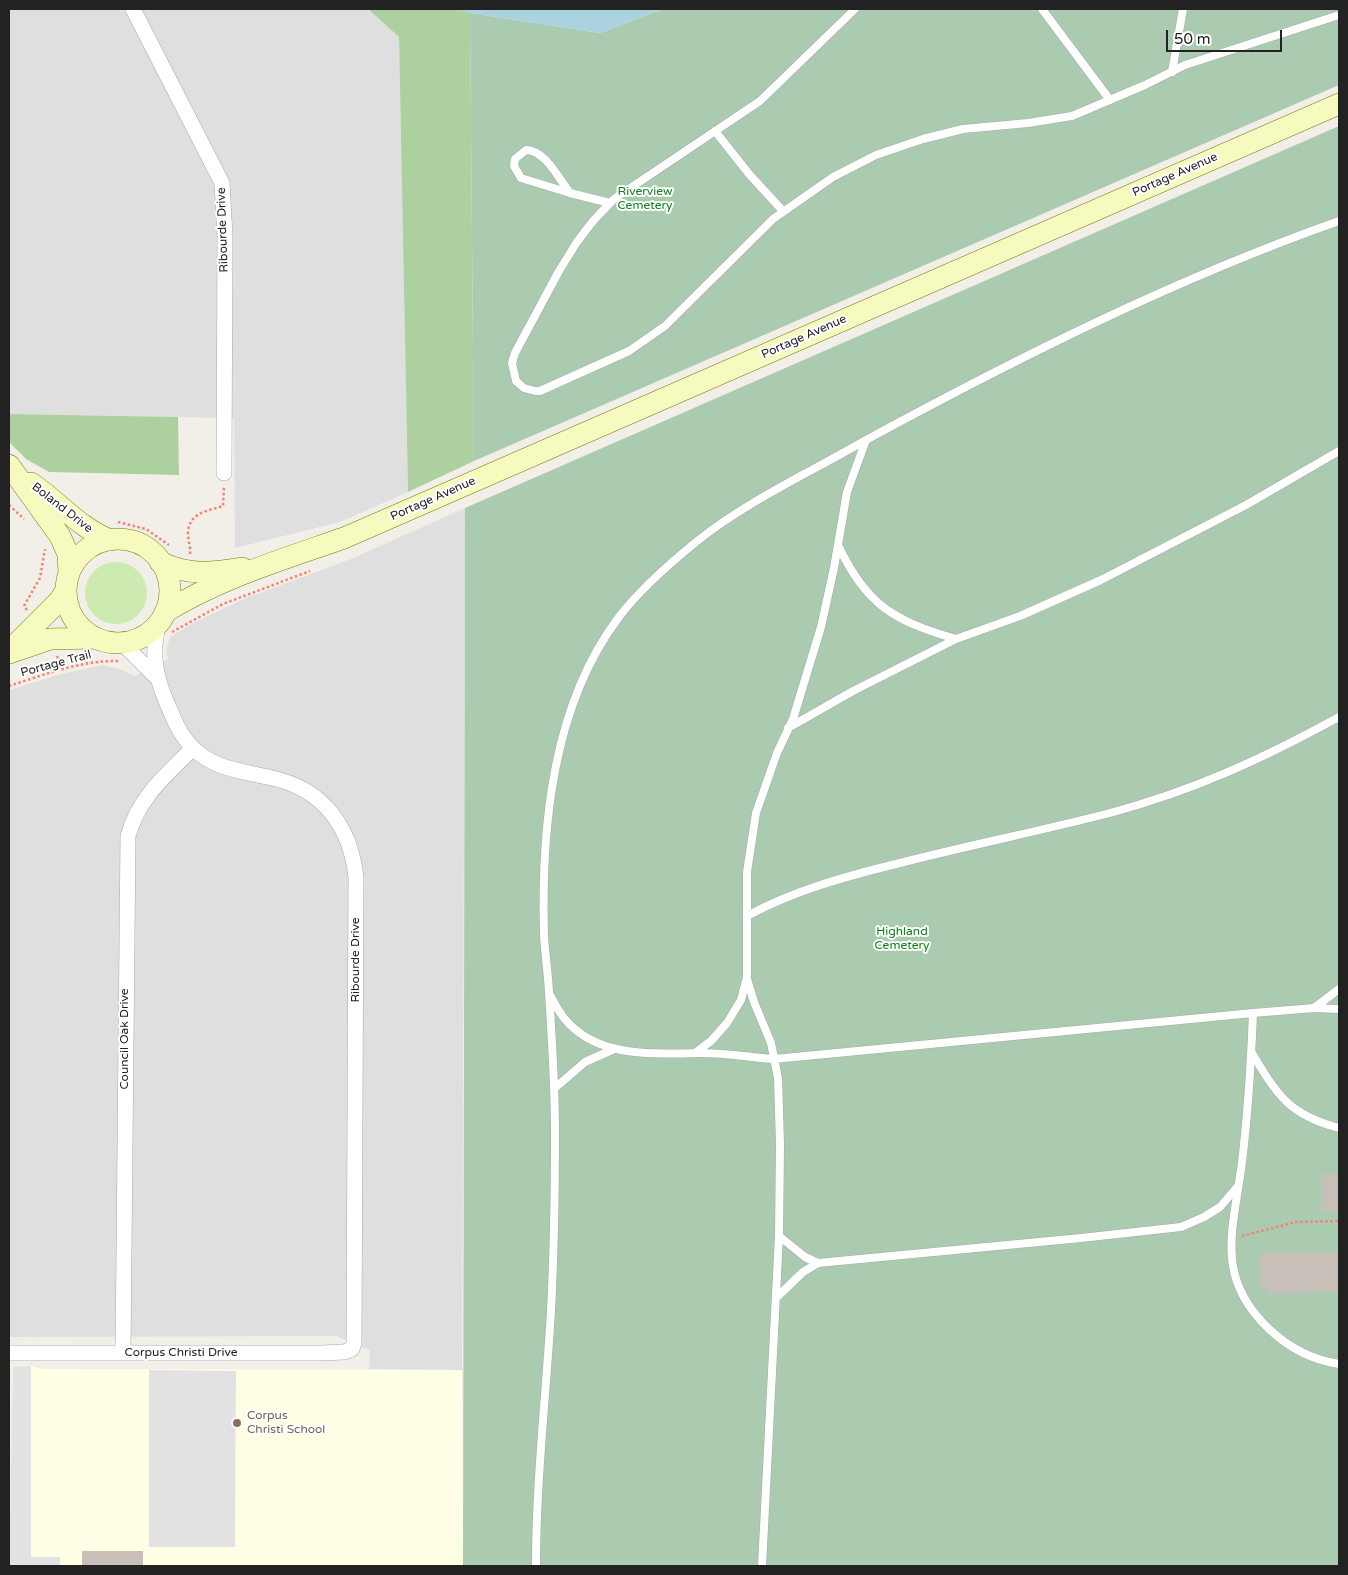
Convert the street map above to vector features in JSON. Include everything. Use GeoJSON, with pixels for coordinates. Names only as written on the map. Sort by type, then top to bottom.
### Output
{"type":"FeatureCollection","features":[{"type":"Feature","properties":{"kind":"main road","name":"Portage Avenue"},"geometry":{"type":"LineString","coordinates":[[162,618],[183,601],[267,565],[344,538],[1339,104]]}},
{"type":"Feature","properties":{"kind":"main road","name":"Boland Drive"},"geometry":{"type":"LineString","coordinates":[[13,469],[42,490],[77,522],[94,534],[112,531]]}},
{"type":"Feature","properties":{"kind":"main road","name":"Boland Drive"},"geometry":{"type":"LineString","coordinates":[[13,469],[60,536],[68,554],[67,582]]}},
{"type":"Feature","properties":{"kind":"main road"},"geometry":{"type":"LineString","coordinates":[[112,531],[124,540],[138,544],[151,551],[166,554],[169,595],[162,618],[146,634],[121,652],[112,643],[94,638],[50,639],[9,652],[60,600],[75,561],[112,531]]}},
{"type":"Feature","properties":{"kind":"main road","name":"Portage Avenue"},"geometry":{"type":"LineString","coordinates":[[166,554],[177,570],[194,573],[267,565]]}},
{"type":"Feature","properties":{"kind":"main road"},"geometry":{"type":"LineString","coordinates":[[67,582],[67,604],[73,618],[82,629],[94,638]]}},
{"type":"Feature","properties":{"kind":"street","name":"Ribourde Drive"},"geometry":{"type":"LineString","coordinates":[[133,9],[222,183],[225,237],[224,473]]}},
{"type":"Feature","properties":{"kind":"street","name":"Ribourde Drive"},"geometry":{"type":"LineString","coordinates":[[162,618],[154,641],[156,677],[178,729],[193,748],[224,768],[291,783],[308,792],[323,803],[341,825],[354,859],[356,878],[356,1175],[354,1342],[352,1349]]}},
{"type":"Feature","properties":{"kind":"street","name":"Ribourde Drive"},"geometry":{"type":"LineString","coordinates":[[121,652],[156,677]]}},
{"type":"Feature","properties":{"kind":"street","name":"Council Oak Drive"},"geometry":{"type":"LineString","coordinates":[[123,1353],[128,836],[132,820],[149,792],[193,748]]}},
{"type":"Feature","properties":{"kind":"street","name":"Corpus Christi Drive"},"geometry":{"type":"LineString","coordinates":[[9,1353],[322,1353],[344,1352],[352,1349]]}},
{"type":"Feature","properties":{"kind":"lane"},"geometry":{"type":"LineString","coordinates":[[855,9],[760,101],[610,203],[592,221],[568,256],[515,352],[512,373],[516,381],[524,388],[540,391],[611,360],[647,340],[684,308],[773,219],[850,167],[896,147],[963,129],[1036,122],[1072,116],[1185,65],[1339,14]]}},
{"type":"Feature","properties":{"kind":"lane"},"geometry":{"type":"LineString","coordinates":[[1042,9],[1110,100]]}},
{"type":"Feature","properties":{"kind":"lane"},"geometry":{"type":"LineString","coordinates":[[1172,72],[1183,9]]}},
{"type":"Feature","properties":{"kind":"lane"},"geometry":{"type":"LineString","coordinates":[[716,131],[749,174],[783,211]]}},
{"type":"Feature","properties":{"kind":"lane"},"geometry":{"type":"LineString","coordinates":[[570,193],[537,152],[526,150],[516,159],[514,166],[521,178],[570,193],[610,203]]}},
{"type":"Feature","properties":{"kind":"lane"},"geometry":{"type":"LineString","coordinates":[[536,1566],[538,1486],[553,1272],[555,1088],[544,938],[548,808],[567,724],[586,674],[604,640],[629,605],[695,543],[726,520],[866,440],[934,403],[1113,314],[1218,266],[1339,221]]}},
{"type":"Feature","properties":{"kind":"lane"},"geometry":{"type":"LineString","coordinates":[[695,1053],[711,1041],[727,1023],[742,1000],[747,976],[747,872],[756,813],[788,728],[820,627],[838,545],[847,492],[866,440]]}},
{"type":"Feature","properties":{"kind":"lane"},"geometry":{"type":"LineString","coordinates":[[788,728],[853,691],[956,639],[1029,612],[1101,580],[1246,505],[1339,451]]}},
{"type":"Feature","properties":{"kind":"lane"},"geometry":{"type":"LineString","coordinates":[[838,545],[848,566],[868,593],[886,610],[902,621],[956,639]]}},
{"type":"Feature","properties":{"kind":"lane"},"geometry":{"type":"LineString","coordinates":[[746,916],[768,904],[848,876],[1109,813],[1188,789],[1220,777],[1339,717]]}},
{"type":"Feature","properties":{"kind":"lane"},"geometry":{"type":"LineString","coordinates":[[747,976],[754,1002],[771,1043],[778,1078],[780,1125],[779,1236],[762,1566]]}},
{"type":"Feature","properties":{"kind":"lane"},"geometry":{"type":"LineString","coordinates":[[1314,1008],[1339,989]]}},
{"type":"Feature","properties":{"kind":"lane"},"geometry":{"type":"LineString","coordinates":[[549,994],[564,1019],[583,1035],[612,1050],[680,1054],[695,1053],[774,1059],[1253,1013],[1314,1008],[1339,1009]]}},
{"type":"Feature","properties":{"kind":"lane"},"geometry":{"type":"LineString","coordinates":[[1253,1013],[1242,1163],[1231,1239],[1233,1266],[1239,1290],[1251,1312],[1275,1335],[1290,1346],[1310,1356],[1339,1364]]}},
{"type":"Feature","properties":{"kind":"lane"},"geometry":{"type":"LineString","coordinates":[[555,1088],[585,1062],[612,1050]]}},
{"type":"Feature","properties":{"kind":"lane"},"geometry":{"type":"LineString","coordinates":[[1251,1053],[1271,1085],[1294,1110],[1318,1123],[1339,1128]]}},
{"type":"Feature","properties":{"kind":"lane"},"geometry":{"type":"LineString","coordinates":[[776,1298],[803,1272],[818,1263],[1081,1238],[1181,1226],[1204,1217],[1220,1207],[1238,1186]]}},
{"type":"Feature","properties":{"kind":"lane"},"geometry":{"type":"LineString","coordinates":[[779,1236],[805,1256],[818,1263]]}},
{"type":"Feature","properties":{"kind":"path"},"geometry":{"type":"LineString","coordinates":[[184,553],[190,555],[188,533],[190,523],[197,514],[223,506],[224,473]]}},
{"type":"Feature","properties":{"kind":"path"},"geometry":{"type":"LineString","coordinates":[[112,531],[146,529],[166,554]]}},
{"type":"Feature","properties":{"kind":"path"},"geometry":{"type":"LineString","coordinates":[[29,612],[24,606],[40,578],[46,544]]}},
{"type":"Feature","properties":{"kind":"path"},"geometry":{"type":"LineString","coordinates":[[55,649],[62,669]]}},
{"type":"Feature","properties":{"kind":"path","name":"Portage Trail"},"geometry":{"type":"LineString","coordinates":[[9,686],[62,669],[105,660],[121,652]]}},
{"type":"Feature","properties":{"kind":"path"},"geometry":{"type":"LineString","coordinates":[[1231,1239],[1296,1222],[1339,1221]]}},
{"type":"Feature","properties":{"kind":"shaded area"},"geometry":{"type":"Polygon","coordinates":[[[9,9],[368,9],[399,37],[408,492],[340,522],[235,548],[234,418],[9,414],[9,9]]]}},
{"type":"Feature","properties":{"kind":"shaded area"},"geometry":{"type":"Polygon","coordinates":[[[465,508],[462,1370],[369,1369],[370,1350],[336,1336],[9,1337],[9,690],[58,675],[102,665],[120,669],[135,676],[168,659],[166,651],[170,637],[193,623],[246,598],[351,559],[465,508]]]}},
{"type":"Feature","properties":{"kind":"shaded area","name":"Corpus Christi School"},"geometry":{"type":"Polygon","coordinates":[[[31,1366],[41,1369],[462,1370],[463,1566],[9,1566],[13,1367],[31,1366]]]}},
{"type":"Feature","properties":{"kind":"shaded area"},"geometry":{"type":"Polygon","coordinates":[[[31,1366],[31,1557],[60,1557],[60,1566],[9,1566],[13,1367],[31,1366]]]}},
{"type":"Feature","properties":{"kind":"shaded area"},"geometry":{"type":"Polygon","coordinates":[[[149,1370],[236,1371],[235,1547],[149,1547],[149,1370]]]}},
{"type":"Feature","properties":{"kind":"green space"},"geometry":{"type":"Polygon","coordinates":[[[368,9],[459,9],[470,13],[474,461],[408,492],[399,37],[368,9]]]}},
{"type":"Feature","properties":{"kind":"green space","name":"Riverview Cemetery"},"geometry":{"type":"Polygon","coordinates":[[[663,9],[1339,9],[1339,85],[474,461],[470,13],[600,33],[663,9]]]}},
{"type":"Feature","properties":{"kind":"green space","name":"Highland Cemetery"},"geometry":{"type":"Polygon","coordinates":[[[1339,126],[1339,1566],[463,1566],[465,508],[1339,126]]]}},
{"type":"Feature","properties":{"kind":"green space"},"geometry":{"type":"Polygon","coordinates":[[[9,414],[178,417],[179,475],[49,472],[26,459],[9,442],[9,414]]]}},
{"type":"Feature","properties":{"kind":"green space"},"geometry":{"type":"Polygon","coordinates":[[[110,562],[122,562],[138,571],[145,581],[147,593],[145,605],[138,615],[122,624],[110,624],[99,619],[90,610],[85,599],[85,587],[90,576],[99,567],[110,562]]]}},
{"type":"Feature","properties":{"kind":"water"},"geometry":{"type":"Polygon","coordinates":[[[459,9],[663,9],[600,33],[470,13],[459,9]]]}},
{"type":"Feature","properties":{"kind":"building"},"geometry":{"type":"Polygon","coordinates":[[[1321,1174],[1339,1174],[1339,1211],[1321,1211],[1321,1174]]]}},
{"type":"Feature","properties":{"kind":"building"},"geometry":{"type":"Polygon","coordinates":[[[1260,1253],[1339,1253],[1339,1291],[1267,1294],[1268,1288],[1260,1287],[1260,1253]]]}},
{"type":"Feature","properties":{"kind":"building"},"geometry":{"type":"Polygon","coordinates":[[[82,1551],[143,1551],[143,1566],[82,1566],[82,1551]]]}},
{"type":"Feature","properties":{"kind":"place","name":"Corpus Christi School"},"geometry":{"type":"Point","coordinates":[237,1423]}}]}
